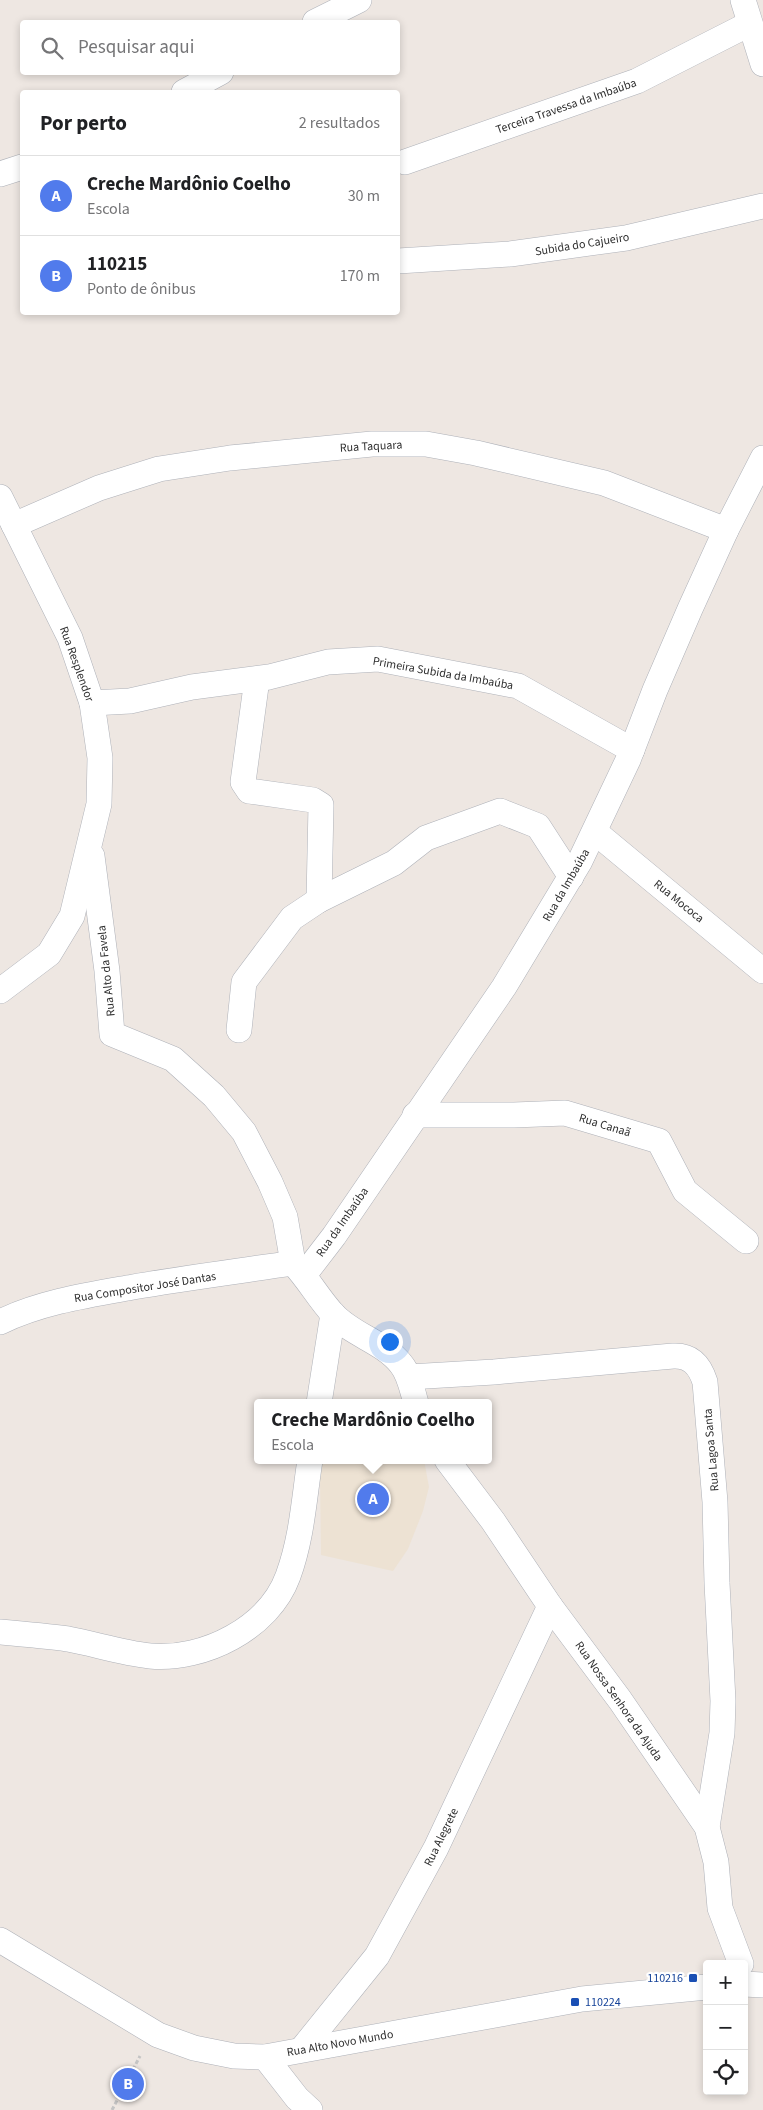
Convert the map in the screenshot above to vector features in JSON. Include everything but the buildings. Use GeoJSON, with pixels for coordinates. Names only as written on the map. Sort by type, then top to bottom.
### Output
{"type":"FeatureCollection","features":[{"type":"Feature","properties":{"kind":"street"},"geometry":{"type":"LineString","coordinates":[[319,20],[358,0]]}},
{"type":"Feature","properties":{"kind":"street"},"geometry":{"type":"LineString","coordinates":[[743,0],[763,64]]}},
{"type":"Feature","properties":{"kind":"street","name":"Terceira Travessa da Imbaúba"},"geometry":{"type":"LineString","coordinates":[[405,162],[637,81],[749,24]]}},
{"type":"Feature","properties":{"kind":"street"},"geometry":{"type":"LineString","coordinates":[[188,90],[215,75]]}},
{"type":"Feature","properties":{"kind":"street"},"geometry":{"type":"LineString","coordinates":[[0,174],[20,168]]}},
{"type":"Feature","properties":{"kind":"street","name":"Subida do Cajueiro"},"geometry":{"type":"LineString","coordinates":[[400,261],[510,254],[626,238],[763,206]]}},
{"type":"Feature","properties":{"kind":"street","name":"Rua Taquara"},"geometry":{"type":"LineString","coordinates":[[14,525],[99,488],[159,469],[230,458],[372,444],[426,444],[476,453],[604,483],[726,530]]}},
{"type":"Feature","properties":{"kind":"street","name":"Rua da Imbaúba"},"geometry":{"type":"LineString","coordinates":[[298,1269],[334,1236],[504,987],[571,877],[595,832],[632,750],[655,690],[726,530],[763,458]]}},
{"type":"Feature","properties":{"kind":"street","name":"Rua Resplendor"},"geometry":{"type":"LineString","coordinates":[[0,497],[70,638],[92,703],[100,767],[99,804],[72,916],[49,954],[0,992]]}},
{"type":"Feature","properties":{"kind":"street","name":"Primeira Subida da Imbaúba"},"geometry":{"type":"LineString","coordinates":[[92,703],[130,701],[192,687],[257,679],[328,662],[378,659],[518,686],[632,750]]}},
{"type":"Feature","properties":{"kind":"street"},"geometry":{"type":"LineString","coordinates":[[257,679],[243,782],[249,791],[313,800],[321,805],[319,900]]}},
{"type":"Feature","properties":{"kind":"street"},"geometry":{"type":"LineString","coordinates":[[240,1030],[244,982],[292,918],[319,900],[394,863],[426,838],[500,811],[538,826],[571,877]]}},
{"type":"Feature","properties":{"kind":"street","name":"Rua Mococa"},"geometry":{"type":"LineString","coordinates":[[595,832],[763,971]]}},
{"type":"Feature","properties":{"kind":"street","name":"Rua Alto da Favela"},"geometry":{"type":"LineString","coordinates":[[90,841],[107,971],[112,1034],[173,1059],[214,1096],[244,1132],[270,1182],[285,1217],[298,1269]]}},
{"type":"Feature","properties":{"kind":"street","name":"Rua Canaã"},"geometry":{"type":"LineString","coordinates":[[416,1115],[565,1113],[659,1141],[685,1191],[746,1241]]}},
{"type":"Feature","properties":{"kind":"street"},"geometry":{"type":"LineString","coordinates":[[298,1269],[333,1314],[357,1332],[382,1347],[401,1363],[409,1377],[415,1399]]}},
{"type":"Feature","properties":{"kind":"street","name":"Rua Compositor José Dantas"},"geometry":{"type":"LineString","coordinates":[[0,1322],[18,1314],[68,1299],[157,1283],[298,1269]]}},
{"type":"Feature","properties":{"kind":"street"},"geometry":{"type":"LineString","coordinates":[[320,1399],[333,1314]]}},
{"type":"Feature","properties":{"kind":"street","name":"Rua Lagoa Santa"},"geometry":{"type":"LineString","coordinates":[[409,1377],[494,1372],[673,1356],[688,1357],[697,1365],[705,1382],[714,1487],[723,1701],[722,1734],[707,1827]]}},
{"type":"Feature","properties":{"kind":"street"},"geometry":{"type":"LineString","coordinates":[[0,1632],[68,1640],[151,1656],[178,1656],[226,1640],[249,1628],[277,1599],[288,1576],[303,1522],[310,1464]]}},
{"type":"Feature","properties":{"kind":"street","name":"Rua Nossa Senhora da Ajuda"},"geometry":{"type":"LineString","coordinates":[[450,1464],[493,1521],[550,1606],[616,1693],[707,1827],[716,1862],[720,1908],[741,1960]]}},
{"type":"Feature","properties":{"kind":"street","name":"Rua Alegrete"},"geometry":{"type":"LineString","coordinates":[[302,2049],[377,1956],[436,1848],[550,1606]]}},
{"type":"Feature","properties":{"kind":"street","name":"Rua Alto Novo Mundo"},"geometry":{"type":"LineString","coordinates":[[0,1940],[154,2032],[194,2048],[234,2056],[265,2057],[582,1999],[703,1987]]}},
{"type":"Feature","properties":{"kind":"street"},"geometry":{"type":"LineString","coordinates":[[265,2057],[297,2098],[310,2110]]}},
{"type":"Feature","properties":{"kind":"path"},"geometry":{"type":"LineString","coordinates":[[112,2110],[154,2032]]}},
{"type":"Feature","properties":{"kind":"shaded area"},"geometry":{"type":"Polygon","coordinates":[[[322,1464],[425,1464],[429,1487],[423,1511],[408,1549],[393,1571],[321,1555],[322,1464]]]}},
{"type":"Feature","properties":{"kind":"place","name":"Creche Mardônio Coelho"},"geometry":{"type":"Point","coordinates":[373,1499]}},
{"type":"Feature","properties":{"kind":"place","name":"110216"},"geometry":{"type":"Point","coordinates":[693,1978]}},
{"type":"Feature","properties":{"kind":"place","name":"110224"},"geometry":{"type":"Point","coordinates":[575,2002]}},
{"type":"Feature","properties":{"kind":"place","name":"110215"},"geometry":{"type":"Point","coordinates":[128,2084]}}]}
